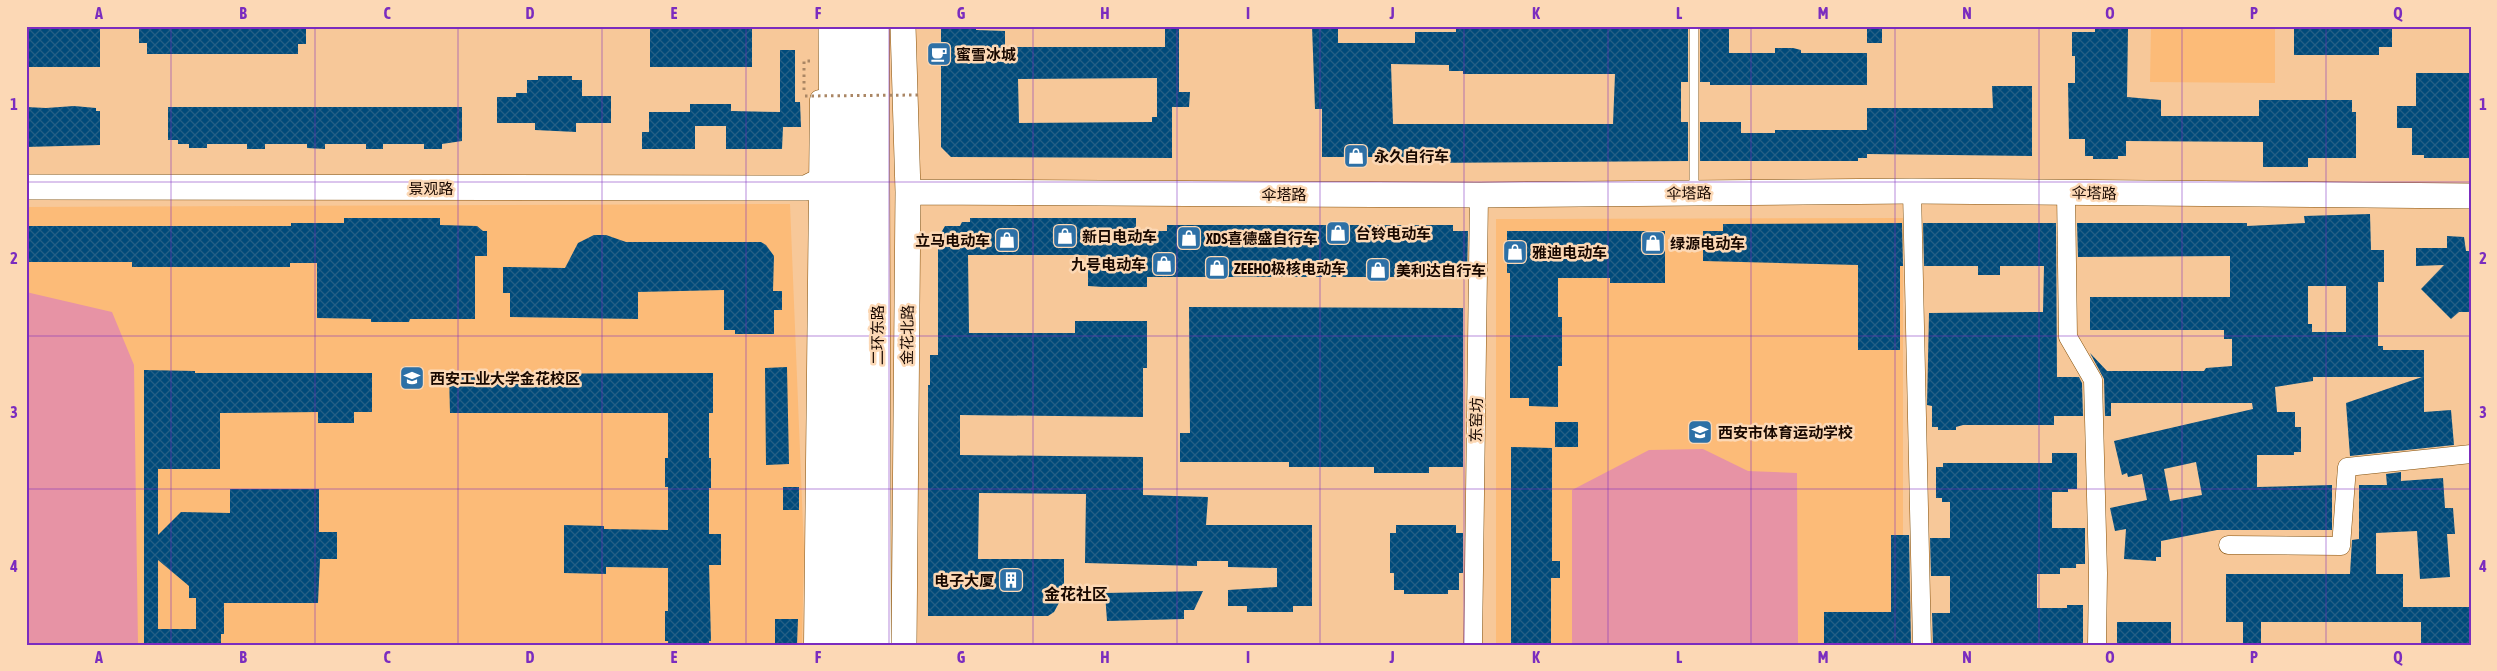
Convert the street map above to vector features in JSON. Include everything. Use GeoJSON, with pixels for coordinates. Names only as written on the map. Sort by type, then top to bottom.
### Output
{"type":"FeatureCollection","features":[{"type":"Feature","properties":{"kind":"highway","name":"二环东路"},"geometry":{"type":"LineString","coordinates":[[850,645],[852,26]]}},
{"type":"Feature","properties":{"kind":"highway","name":"二环东路"},"geometry":{"type":"LineString","coordinates":[[875,26],[877,645]]}},
{"type":"Feature","properties":{"kind":"street"},"geometry":{"type":"LineString","coordinates":[[819,26],[825,178],[834,645]]}},
{"type":"Feature","properties":{"kind":"street"},"geometry":{"type":"LineString","coordinates":[[813,645],[825,178],[831,26]]}},
{"type":"Feature","properties":{"kind":"street","name":"金花北路"},"geometry":{"type":"LineString","coordinates":[[903,26],[908,192],[904,645]]}},
{"type":"Feature","properties":{"kind":"street","name":"景观路"},"geometry":{"type":"LineString","coordinates":[[26,187],[806,188],[825,178]]}},
{"type":"Feature","properties":{"kind":"street"},"geometry":{"type":"LineString","coordinates":[[1912,191],[1922,645]]}},
{"type":"Feature","properties":{"kind":"street","name":"伞塔路"},"geometry":{"type":"LineString","coordinates":[[908,192],[1479,195],[1912,191],[2471,196]]}},
{"type":"Feature","properties":{"kind":"street"},"geometry":{"type":"LineString","coordinates":[[2066,192],[2068,337],[2093,380],[2098,573],[2097,645]]}},
{"type":"Feature","properties":{"kind":"street","name":"东窑坊"},"geometry":{"type":"LineString","coordinates":[[1473,645],[1479,195]]}},
{"type":"Feature","properties":{"kind":"street"},"geometry":{"type":"LineString","coordinates":[[2228,545],[2341,546],[2347,467],[2471,454]]}},
{"type":"Feature","properties":{"kind":"lane"},"geometry":{"type":"LineString","coordinates":[[1694,26],[1694,193]]}},
{"type":"Feature","properties":{"kind":"path"},"geometry":{"type":"LineString","coordinates":[[804,61],[804,96],[918,95]]}},
{"type":"Feature","properties":{"kind":"shaded area"},"geometry":{"type":"Polygon","coordinates":[[[2151,26],[2275,26],[2275,83],[2150,82],[2151,26]]]}},
{"type":"Feature","properties":{"kind":"shaded area","name":"西安工业大学金花校区"},"geometry":{"type":"Polygon","coordinates":[[[790,204],[804,550],[802,645],[26,645],[26,207],[790,204]]]}},
{"type":"Feature","properties":{"kind":"shaded area","name":"西安市体育运动学校"},"geometry":{"type":"Polygon","coordinates":[[[1903,218],[1903,645],[1496,645],[1496,219],[1903,218]]]}},
{"type":"Feature","properties":{"kind":"shaded area"},"geometry":{"type":"Polygon","coordinates":[[[26,292],[112,312],[134,365],[138,645],[26,645],[26,292]]]}},
{"type":"Feature","properties":{"kind":"shaded area"},"geometry":{"type":"Polygon","coordinates":[[[1703,449],[1748,471],[1797,473],[1798,645],[1572,645],[1572,490],[1649,450],[1703,449]]]}},
{"type":"Feature","properties":{"kind":"building"},"geometry":{"type":"Polygon","coordinates":[[[26,26],[100,26],[100,67],[26,67],[26,26]]]}},
{"type":"Feature","properties":{"kind":"building"},"geometry":{"type":"Polygon","coordinates":[[[139,26],[306,26],[306,44],[298,44],[298,54],[147,54],[147,43],[139,43],[139,26]]]}},
{"type":"Feature","properties":{"kind":"building"},"geometry":{"type":"Polygon","coordinates":[[[650,26],[752,26],[752,67],[650,67],[650,26]]]}},
{"type":"Feature","properties":{"kind":"building"},"geometry":{"type":"Polygon","coordinates":[[[941,26],[976,26],[976,30],[1005,31],[1005,47],[1165,47],[1165,26],[1179,26],[1179,92],[1190,92],[1189,107],[1172,107],[1172,158],[951,157],[941,147],[941,26]],[[1157,78],[1018,79],[1019,123],[1152,122],[1152,117],[1157,117],[1157,78]]]}},
{"type":"Feature","properties":{"kind":"building"},"geometry":{"type":"Polygon","coordinates":[[[1312,26],[1338,26],[1338,43],[1415,43],[1415,32],[1456,32],[1456,26],[1688,26],[1688,82],[1681,82],[1681,122],[1688,122],[1688,161],[1417,163],[1417,157],[1322,157],[1322,109],[1315,109],[1312,26]],[[1391,64],[1393,124],[1613,124],[1615,74],[1463,74],[1463,71],[1449,71],[1449,65],[1391,64]]]}},
{"type":"Feature","properties":{"kind":"building"},"geometry":{"type":"Polygon","coordinates":[[[1700,26],[1729,26],[1729,53],[1775,53],[1775,48],[1793,48],[1801,50],[1801,53],[1867,53],[1867,85],[1710,85],[1710,82],[1700,82],[1700,26]]]}},
{"type":"Feature","properties":{"kind":"building"},"geometry":{"type":"Polygon","coordinates":[[[2294,26],[2392,26],[2392,47],[2379,47],[2379,55],[2294,55],[2294,26]]]}},
{"type":"Feature","properties":{"kind":"building"},"geometry":{"type":"Polygon","coordinates":[[[1867,28],[1882,28],[1882,43],[1867,43],[1867,28]]]}},
{"type":"Feature","properties":{"kind":"building"},"geometry":{"type":"Polygon","coordinates":[[[2095,29],[2128,29],[2127,97],[2161,100],[2161,116],[2259,116],[2259,100],[2352,100],[2352,112],[2356,112],[2356,158],[2308,158],[2308,167],[2263,167],[2263,142],[2126,141],[2126,156],[2118,156],[2118,159],[2093,159],[2093,156],[2085,156],[2085,139],[2069,139],[2068,83],[2075,83],[2075,56],[2072,56],[2072,32],[2095,32],[2095,29]]]}},
{"type":"Feature","properties":{"kind":"building"},"geometry":{"type":"Polygon","coordinates":[[[780,50],[795,50],[795,102],[800,102],[801,127],[783,127],[782,149],[726,149],[726,126],[695,126],[695,149],[642,149],[642,132],[649,132],[649,112],[690,112],[690,104],[731,104],[731,111],[780,112],[780,50]]]}},
{"type":"Feature","properties":{"kind":"building"},"geometry":{"type":"Polygon","coordinates":[[[2416,73],[2471,73],[2471,158],[2424,158],[2424,155],[2412,155],[2412,128],[2397,128],[2397,106],[2416,106],[2416,73]]]}},
{"type":"Feature","properties":{"kind":"building"},"geometry":{"type":"Polygon","coordinates":[[[538,76],[572,76],[572,80],[582,80],[582,96],[611,96],[611,123],[576,123],[576,132],[535,130],[535,123],[497,123],[497,97],[516,97],[516,93],[527,93],[527,80],[538,80],[538,76]]]}},
{"type":"Feature","properties":{"kind":"building"},"geometry":{"type":"Polygon","coordinates":[[[1992,86],[2032,86],[2032,156],[1867,154],[1867,158],[1858,158],[1858,161],[1700,161],[1700,122],[1741,122],[1741,133],[1775,133],[1775,130],[1867,130],[1867,108],[1993,108],[1992,86]]]}},
{"type":"Feature","properties":{"kind":"building"},"geometry":{"type":"Polygon","coordinates":[[[74,106],[96,108],[96,111],[100,111],[100,145],[26,147],[26,107],[74,106]]]}},
{"type":"Feature","properties":{"kind":"building"},"geometry":{"type":"Polygon","coordinates":[[[168,107],[462,107],[462,141],[442,144],[442,149],[424,149],[424,144],[383,144],[383,149],[366,149],[366,144],[325,144],[325,149],[307,148],[307,144],[265,144],[265,149],[247,149],[247,144],[207,144],[207,148],[189,148],[189,144],[178,144],[178,140],[168,140],[168,107]]]}},
{"type":"Feature","properties":{"kind":"building"},"geometry":{"type":"Polygon","coordinates":[[[2370,214],[2371,250],[2384,250],[2384,282],[2378,282],[2378,346],[2383,346],[2383,350],[2424,350],[2424,412],[2451,410],[2454,445],[2350,456],[2346,403],[2422,377],[2313,377],[2313,381],[2275,387],[2277,412],[2295,412],[2295,427],[2301,427],[2301,452],[2294,452],[2294,455],[2257,455],[2257,487],[2332,485],[2332,530],[2217,530],[2161,541],[2161,557],[2156,557],[2156,561],[2124,559],[2126,529],[2115,531],[2110,508],[2147,500],[2142,474],[2128,477],[2127,473],[2122,475],[2114,441],[2253,409],[2252,403],[2111,403],[2111,416],[2105,416],[2104,379],[2090,353],[2107,371],[2204,371],[2206,368],[2232,366],[2232,339],[2224,339],[2224,330],[2090,330],[2090,297],[2230,297],[2230,256],[2078,257],[2077,223],[2247,223],[2247,226],[2305,223],[2304,216],[2370,214]],[[2308,286],[2308,324],[2312,324],[2312,332],[2346,332],[2346,286],[2308,286]],[[2196,462],[2164,469],[2170,501],[2202,495],[2196,462]]]}},
{"type":"Feature","properties":{"kind":"building"},"geometry":{"type":"Polygon","coordinates":[[[344,218],[440,218],[440,225],[477,226],[483,231],[487,231],[487,256],[475,256],[475,319],[410,319],[409,322],[371,322],[371,319],[317,318],[317,263],[290,263],[290,267],[132,267],[132,262],[26,262],[26,226],[291,226],[291,223],[344,223],[344,218]]]}},
{"type":"Feature","properties":{"kind":"building"},"geometry":{"type":"Polygon","coordinates":[[[970,218],[1136,218],[1136,231],[1167,231],[1167,225],[1453,225],[1453,231],[1468,231],[1467,277],[1147,277],[1147,287],[1103,287],[1088,286],[1088,255],[968,255],[969,333],[1075,333],[1075,321],[1147,321],[1147,368],[1143,368],[1143,417],[960,415],[960,455],[1143,457],[1143,495],[1208,497],[1206,525],[1312,525],[1312,606],[1293,606],[1293,612],[1247,612],[1247,606],[1228,606],[1228,590],[1277,587],[1277,568],[1228,567],[1228,561],[1197,561],[1197,566],[1085,563],[1086,494],[979,493],[978,559],[1064,559],[1064,601],[1060,601],[1054,612],[1048,616],[928,616],[928,385],[930,385],[930,355],[938,355],[938,238],[945,226],[960,226],[962,222],[970,222],[970,218]]]}},
{"type":"Feature","properties":{"kind":"building"},"geometry":{"type":"Polygon","coordinates":[[[1902,223],[1903,266],[1900,266],[1900,350],[1858,350],[1858,265],[1703,261],[1703,231],[1723,231],[1723,224],[1902,223]]]}},
{"type":"Feature","properties":{"kind":"building"},"geometry":{"type":"Polygon","coordinates":[[[1923,223],[2056,223],[2057,377],[2079,377],[2082,383],[2083,416],[2054,416],[2054,425],[1963,425],[1956,427],[1956,430],[1938,430],[1938,427],[1932,427],[1932,406],[1927,405],[1929,313],[2043,312],[2044,266],[2000,266],[2000,275],[1978,275],[1978,266],[1924,266],[1923,223]]]}},
{"type":"Feature","properties":{"kind":"building"},"geometry":{"type":"Polygon","coordinates":[[[1507,231],[1665,231],[1665,283],[1610,283],[1610,278],[1558,278],[1558,317],[1562,317],[1562,366],[1558,366],[1558,407],[1529,406],[1529,398],[1510,398],[1510,273],[1507,273],[1507,231]]]}},
{"type":"Feature","properties":{"kind":"building"},"geometry":{"type":"Polygon","coordinates":[[[594,235],[606,235],[626,242],[761,242],[766,245],[774,256],[773,291],[782,291],[782,310],[774,310],[774,334],[735,334],[735,330],[724,330],[724,290],[638,292],[638,319],[510,317],[510,293],[503,293],[503,267],[565,268],[578,243],[594,235]]]}},
{"type":"Feature","properties":{"kind":"building"},"geometry":{"type":"Polygon","coordinates":[[[2447,236],[2464,237],[2466,251],[2471,251],[2471,312],[2459,312],[2451,319],[2421,289],[2444,265],[2416,266],[2416,248],[2447,248],[2447,236]]]}},
{"type":"Feature","properties":{"kind":"building"},"geometry":{"type":"Polygon","coordinates":[[[1189,307],[1463,308],[1463,467],[1429,467],[1429,473],[1374,473],[1374,467],[1289,467],[1289,462],[1180,462],[1180,433],[1190,433],[1189,307]]]}},
{"type":"Feature","properties":{"kind":"building"},"geometry":{"type":"Polygon","coordinates":[[[787,367],[789,464],[766,465],[765,368],[787,367]]]}},
{"type":"Feature","properties":{"kind":"building"},"geometry":{"type":"Polygon","coordinates":[[[144,370],[195,371],[195,373],[372,373],[372,412],[354,412],[354,423],[318,423],[318,412],[220,413],[220,469],[158,469],[158,535],[181,512],[230,513],[230,489],[319,489],[319,532],[337,532],[337,559],[320,559],[318,603],[224,603],[224,634],[221,634],[221,645],[144,645],[144,370]],[[158,560],[158,629],[196,629],[196,598],[189,598],[189,586],[158,560]]]}},
{"type":"Feature","properties":{"kind":"building"},"geometry":{"type":"Polygon","coordinates":[[[713,373],[713,413],[709,413],[711,488],[709,488],[709,534],[721,534],[721,565],[709,565],[711,641],[709,641],[709,645],[668,645],[668,641],[665,641],[665,611],[668,611],[668,568],[606,567],[606,574],[564,573],[564,525],[604,526],[604,529],[668,530],[668,487],[665,487],[665,458],[668,458],[668,413],[450,413],[449,374],[713,373]]]}},
{"type":"Feature","properties":{"kind":"building"},"geometry":{"type":"Polygon","coordinates":[[[1555,422],[1578,422],[1578,447],[1555,447],[1555,422]]]}},
{"type":"Feature","properties":{"kind":"building"},"geometry":{"type":"Polygon","coordinates":[[[1511,447],[1552,448],[1552,561],[1560,561],[1560,578],[1551,578],[1551,645],[1511,645],[1511,447]]]}},
{"type":"Feature","properties":{"kind":"building"},"geometry":{"type":"Polygon","coordinates":[[[2052,453],[2077,453],[2077,489],[2068,489],[2068,492],[2052,492],[2052,528],[2085,528],[2085,564],[2076,564],[2076,568],[2060,568],[2060,574],[2037,574],[2037,608],[2067,608],[2067,605],[2083,605],[2083,643],[1933,645],[1932,613],[1950,613],[1950,576],[1931,576],[1930,538],[1950,538],[1950,502],[1942,502],[1942,498],[1936,498],[1936,467],[1943,467],[1943,463],[2052,463],[2052,453]]]}},
{"type":"Feature","properties":{"kind":"building"},"geometry":{"type":"Polygon","coordinates":[[[2401,472],[2401,481],[2443,478],[2445,508],[2453,508],[2455,534],[2447,534],[2450,577],[2420,579],[2417,531],[2376,533],[2376,574],[2403,574],[2403,607],[2471,607],[2471,645],[2421,645],[2421,622],[2261,622],[2261,645],[2243,645],[2243,622],[2226,622],[2226,574],[2350,574],[2352,540],[2359,539],[2359,485],[2387,485],[2386,474],[2401,472]]]}},
{"type":"Feature","properties":{"kind":"building"},"geometry":{"type":"Polygon","coordinates":[[[783,487],[799,487],[799,510],[783,510],[783,487]]]}},
{"type":"Feature","properties":{"kind":"building"},"geometry":{"type":"Polygon","coordinates":[[[1396,525],[1456,525],[1456,533],[1463,533],[1463,573],[1459,573],[1459,590],[1448,590],[1448,594],[1404,594],[1404,590],[1394,590],[1394,573],[1390,573],[1390,533],[1396,533],[1396,525]]]}},
{"type":"Feature","properties":{"kind":"building"},"geometry":{"type":"Polygon","coordinates":[[[1891,535],[1909,535],[1911,645],[1824,645],[1824,612],[1891,612],[1891,535]]]}},
{"type":"Feature","properties":{"kind":"building"},"geometry":{"type":"Polygon","coordinates":[[[1203,591],[1194,610],[1184,610],[1184,619],[1107,621],[1105,593],[1203,591]]]}},
{"type":"Feature","properties":{"kind":"building"},"geometry":{"type":"Polygon","coordinates":[[[775,619],[798,619],[797,645],[775,645],[775,619]]]}},
{"type":"Feature","properties":{"kind":"building"},"geometry":{"type":"Polygon","coordinates":[[[2117,622],[2171,622],[2171,643],[2117,644],[2117,622]]]}},
{"type":"Feature","properties":{"kind":"place","name":"蜜雪冰城"},"geometry":{"type":"Point","coordinates":[939,54]}},
{"type":"Feature","properties":{"kind":"place","name":"永久自行车"},"geometry":{"type":"Point","coordinates":[1356,156]}},
{"type":"Feature","properties":{"kind":"place","name":"台铃电动车"},"geometry":{"type":"Point","coordinates":[1338,233]}},
{"type":"Feature","properties":{"kind":"place","name":"新日电动车"},"geometry":{"type":"Point","coordinates":[1065,236]}},
{"type":"Feature","properties":{"kind":"place","name":"XDS喜德盛自行车"},"geometry":{"type":"Point","coordinates":[1189,238]}},
{"type":"Feature","properties":{"kind":"place","name":"立马电动车"},"geometry":{"type":"Point","coordinates":[1007,240]}},
{"type":"Feature","properties":{"kind":"place","name":"绿源电动车"},"geometry":{"type":"Point","coordinates":[1653,243]}},
{"type":"Feature","properties":{"kind":"place","name":"雅迪电动车"},"geometry":{"type":"Point","coordinates":[1515,252]}},
{"type":"Feature","properties":{"kind":"place","name":"九号电动车"},"geometry":{"type":"Point","coordinates":[1164,264]}},
{"type":"Feature","properties":{"kind":"place","name":"ZEEHO极核电动车"},"geometry":{"type":"Point","coordinates":[1217,268]}},
{"type":"Feature","properties":{"kind":"place","name":"美利达自行车"},"geometry":{"type":"Point","coordinates":[1378,270]}},
{"type":"Feature","properties":{"kind":"place","name":"西安工业大学金花校区"},"geometry":{"type":"Point","coordinates":[412,378]}},
{"type":"Feature","properties":{"kind":"place","name":"西安市体育运动学校"},"geometry":{"type":"Point","coordinates":[1700,432]}},
{"type":"Feature","properties":{"kind":"place","name":"电子大厦"},"geometry":{"type":"Point","coordinates":[1011,580]}},
{"type":"Feature","properties":{"kind":"district","name":"金花社区"},"geometry":{"type":"Point","coordinates":[1076,594]}}]}
